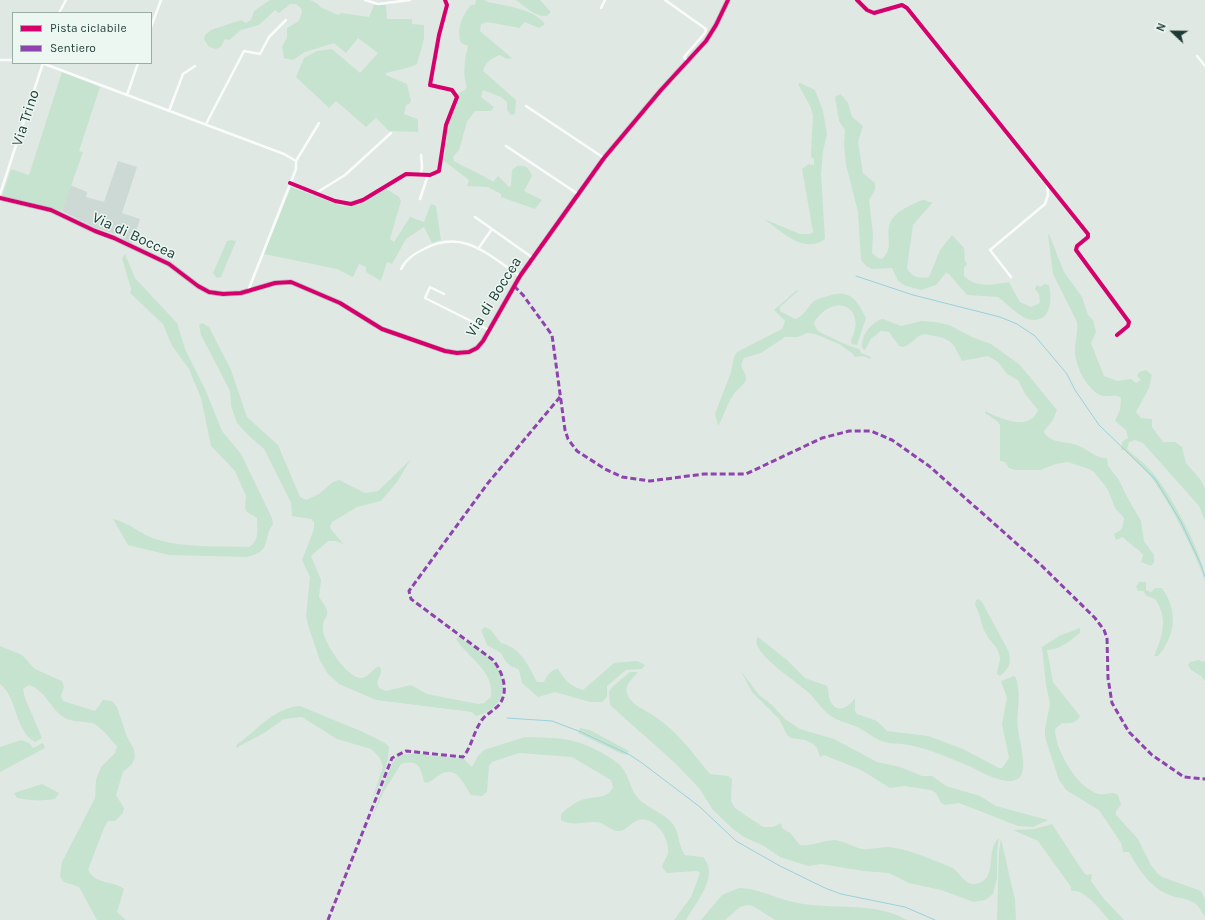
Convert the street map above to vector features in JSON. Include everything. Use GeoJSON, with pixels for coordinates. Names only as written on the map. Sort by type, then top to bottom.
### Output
{"type":"FeatureCollection","features":[{"type":"Feature","properties":{"kind":"street"},"geometry":{"type":"LineString","coordinates":[[60,12],[66,0]]}},
{"type":"Feature","properties":{"kind":"street"},"geometry":{"type":"LineString","coordinates":[[152,24],[161,0]]}},
{"type":"Feature","properties":{"kind":"street"},"geometry":{"type":"LineString","coordinates":[[365,0],[378,4],[410,0]]}},
{"type":"Feature","properties":{"kind":"street"},"geometry":{"type":"LineString","coordinates":[[290,183],[339,202],[351,204],[363,200],[406,174],[435,174],[440,168],[446,125],[456,100],[454,91],[430,85],[439,35],[447,5],[445,0]]}},
{"type":"Feature","properties":{"kind":"street"},"geometry":{"type":"LineString","coordinates":[[601,8],[605,0]]}},
{"type":"Feature","properties":{"kind":"street"},"geometry":{"type":"LineString","coordinates":[[665,0],[706,29],[705,33],[684,57],[687,61]]}},
{"type":"Feature","properties":{"kind":"street","name":"Via di Boccea"},"geometry":{"type":"LineString","coordinates":[[0,198],[51,210],[95,231],[114,238],[169,264],[201,288],[209,292],[223,294],[248,291],[281,282],[294,282],[340,303],[382,329],[451,352],[461,354],[473,351],[480,344],[489,330],[520,276],[604,158],[640,114],[712,32],[728,0]]}},
{"type":"Feature","properties":{"kind":"street"},"geometry":{"type":"LineString","coordinates":[[857,0],[867,10],[874,13],[902,5],[907,8],[1088,234],[1088,238],[1077,247],[1076,251],[1129,322],[1128,326],[1117,336]]}},
{"type":"Feature","properties":{"kind":"street"},"geometry":{"type":"LineString","coordinates":[[206,124],[244,51],[260,54],[269,37],[286,20]]}},
{"type":"Feature","properties":{"kind":"street"},"geometry":{"type":"LineString","coordinates":[[1197,56],[1205,66]]}},
{"type":"Feature","properties":{"kind":"street"},"geometry":{"type":"LineString","coordinates":[[0,60],[12,60]]}},
{"type":"Feature","properties":{"kind":"street","name":"Via Trino"},"geometry":{"type":"LineString","coordinates":[[0,194],[43,64]]}},
{"type":"Feature","properties":{"kind":"street"},"geometry":{"type":"LineString","coordinates":[[46,64],[284,154],[296,161]]}},
{"type":"Feature","properties":{"kind":"street"},"geometry":{"type":"LineString","coordinates":[[127,95],[138,64]]}},
{"type":"Feature","properties":{"kind":"street"},"geometry":{"type":"LineString","coordinates":[[170,111],[182,76],[195,66]]}},
{"type":"Feature","properties":{"kind":"street"},"geometry":{"type":"LineString","coordinates":[[526,106],[604,158]]}},
{"type":"Feature","properties":{"kind":"street"},"geometry":{"type":"LineString","coordinates":[[248,291],[290,183],[296,161],[319,123]]}},
{"type":"Feature","properties":{"kind":"street"},"geometry":{"type":"LineString","coordinates":[[315,193],[345,175],[391,133]]}},
{"type":"Feature","properties":{"kind":"street"},"geometry":{"type":"LineString","coordinates":[[506,146],[578,194]]}},
{"type":"Feature","properties":{"kind":"street"},"geometry":{"type":"LineString","coordinates":[[421,155],[421,175]]}},
{"type":"Feature","properties":{"kind":"street"},"geometry":{"type":"LineString","coordinates":[[420,199],[428,175]]}},
{"type":"Feature","properties":{"kind":"street"},"geometry":{"type":"LineString","coordinates":[[1011,277],[990,250],[1045,204],[1048,195],[1047,182]]}},
{"type":"Feature","properties":{"kind":"street"},"geometry":{"type":"LineString","coordinates":[[475,217],[533,258]]}},
{"type":"Feature","properties":{"kind":"street"},"geometry":{"type":"LineString","coordinates":[[478,249],[492,229]]}},
{"type":"Feature","properties":{"kind":"street"},"geometry":{"type":"LineString","coordinates":[[401,268],[406,260],[416,253],[441,242],[457,240],[478,249],[520,276]]}},
{"type":"Feature","properties":{"kind":"street"},"geometry":{"type":"LineString","coordinates":[[444,294],[430,288],[425,298],[489,330]]}},
{"type":"Feature","properties":{"kind":"shaded area"},"geometry":{"type":"Polygon","coordinates":[[[118,161],[137,167],[122,213],[140,219],[132,244],[118,235],[96,228],[62,211],[70,185],[87,192],[86,197],[104,202],[118,161]]]}},
{"type":"Feature","properties":{"kind":"green space"},"geometry":{"type":"Polygon","coordinates":[[[270,0],[310,0],[318,4],[320,7],[338,15],[341,13],[369,17],[374,5],[386,5],[387,19],[412,19],[412,24],[424,25],[424,39],[417,64],[386,73],[386,75],[407,84],[411,101],[406,105],[404,114],[418,119],[418,132],[389,131],[376,118],[366,127],[336,101],[329,108],[296,77],[304,58],[317,51],[332,49],[360,73],[378,53],[358,38],[346,53],[334,43],[305,52],[293,60],[284,58],[282,47],[287,37],[287,28],[299,21],[302,12],[301,8],[296,4],[290,4],[279,13],[275,10],[259,25],[241,30],[229,40],[225,39],[221,47],[216,49],[209,47],[204,39],[205,35],[211,30],[241,20],[246,23],[251,20],[254,11],[270,0]]]}},
{"type":"Feature","properties":{"kind":"green space"},"geometry":{"type":"Polygon","coordinates":[[[476,0],[485,0],[527,12],[540,19],[545,24],[539,28],[525,22],[519,28],[488,22],[481,24],[480,31],[512,58],[507,59],[500,55],[497,56],[487,63],[483,71],[516,100],[515,114],[511,115],[507,110],[507,102],[501,97],[483,90],[481,97],[494,107],[491,111],[475,111],[467,122],[459,150],[453,157],[454,161],[493,182],[498,176],[509,187],[511,186],[512,170],[517,166],[527,168],[532,176],[524,191],[542,200],[535,209],[501,197],[501,194],[488,187],[467,186],[469,180],[444,161],[446,130],[457,104],[457,94],[465,90],[467,87],[464,72],[468,46],[461,43],[459,33],[465,13],[471,5],[475,5],[476,0]]]}},
{"type":"Feature","properties":{"kind":"green space"},"geometry":{"type":"Polygon","coordinates":[[[516,0],[540,0],[551,12],[547,16],[539,15],[516,0]]]}},
{"type":"Feature","properties":{"kind":"green space"},"geometry":{"type":"Polygon","coordinates":[[[62,72],[100,87],[79,151],[83,152],[62,211],[2,196],[11,169],[29,175],[62,72]]]}},
{"type":"Feature","properties":{"kind":"green space"},"geometry":{"type":"Polygon","coordinates":[[[800,83],[815,90],[823,111],[827,134],[823,151],[821,174],[825,239],[817,243],[809,244],[793,240],[764,219],[800,234],[810,234],[813,232],[802,169],[809,164],[814,165],[814,159],[811,157],[813,115],[810,106],[798,84],[800,83]]]}},
{"type":"Feature","properties":{"kind":"green space"},"geometry":{"type":"Polygon","coordinates":[[[841,94],[848,103],[852,117],[863,126],[858,142],[863,173],[875,183],[875,190],[869,200],[873,234],[872,253],[878,258],[882,259],[887,253],[889,247],[889,227],[891,221],[897,214],[920,201],[925,200],[933,202],[913,225],[907,268],[909,271],[913,275],[922,278],[929,277],[940,250],[952,235],[964,248],[965,261],[967,264],[964,268],[964,276],[969,280],[985,285],[1009,282],[1020,302],[1031,307],[1040,303],[1039,294],[1035,289],[1037,285],[1040,287],[1045,284],[1049,285],[1050,301],[1049,308],[1045,316],[1032,320],[1020,315],[998,297],[967,295],[949,274],[946,273],[936,285],[921,290],[906,286],[898,281],[892,268],[872,269],[866,266],[861,260],[858,212],[846,165],[844,144],[845,130],[839,121],[835,97],[841,94]]]}},
{"type":"Feature","properties":{"kind":"green space"},"geometry":{"type":"Polygon","coordinates":[[[291,187],[342,206],[354,206],[365,202],[385,188],[399,197],[401,201],[390,239],[394,242],[410,217],[424,222],[431,204],[436,206],[441,240],[432,243],[424,227],[406,239],[392,264],[387,262],[381,281],[366,272],[366,267],[359,264],[353,277],[337,269],[264,254],[291,187]]]}},
{"type":"Feature","properties":{"kind":"green space"},"geometry":{"type":"Polygon","coordinates":[[[1049,234],[1064,272],[1082,297],[1088,315],[1093,320],[1096,332],[1091,343],[1104,376],[1118,381],[1131,379],[1136,383],[1141,380],[1137,376],[1139,372],[1146,370],[1152,375],[1149,388],[1136,412],[1141,418],[1152,419],[1152,427],[1163,442],[1175,442],[1182,447],[1186,463],[1200,479],[1205,488],[1205,521],[1199,506],[1143,443],[1135,440],[1129,442],[1127,449],[1153,473],[1179,512],[1200,558],[1204,571],[1205,582],[1189,542],[1165,498],[1150,476],[1124,450],[1121,450],[1122,442],[1128,438],[1126,430],[1115,421],[1120,410],[1121,398],[1098,394],[1088,385],[1078,367],[1075,353],[1077,322],[1053,274],[1049,234]]]}},
{"type":"Feature","properties":{"kind":"green space"},"geometry":{"type":"Polygon","coordinates":[[[227,241],[236,241],[221,277],[217,278],[213,273],[227,241]]]}},
{"type":"Feature","properties":{"kind":"green space"},"geometry":{"type":"Polygon","coordinates":[[[125,254],[135,278],[177,323],[185,349],[206,391],[222,431],[241,454],[272,518],[273,524],[266,544],[264,548],[255,554],[247,557],[169,555],[128,545],[113,519],[155,539],[178,544],[249,547],[255,541],[257,534],[257,518],[247,512],[245,508],[246,496],[235,471],[211,446],[201,398],[189,369],[172,346],[163,324],[130,293],[131,289],[122,258],[125,254]]]}},
{"type":"Feature","properties":{"kind":"green space"},"geometry":{"type":"Polygon","coordinates":[[[797,290],[798,291],[780,307],[780,311],[795,319],[803,314],[813,302],[819,299],[838,294],[844,294],[853,298],[866,318],[857,345],[852,344],[851,341],[855,327],[855,319],[850,309],[846,307],[837,306],[827,309],[817,318],[814,324],[820,332],[844,344],[859,349],[861,353],[871,357],[870,359],[863,356],[855,357],[852,353],[839,344],[815,334],[807,333],[798,337],[785,337],[761,353],[744,358],[742,367],[746,379],[743,385],[735,392],[718,426],[715,414],[731,372],[734,357],[737,352],[782,329],[785,321],[774,310],[797,290]]]}},
{"type":"Feature","properties":{"kind":"green space"},"geometry":{"type":"Polygon","coordinates":[[[883,319],[901,326],[921,321],[949,325],[972,337],[991,344],[1020,365],[1057,410],[1053,420],[1044,431],[1045,434],[1052,439],[1077,445],[1099,457],[1107,458],[1108,466],[1119,480],[1141,521],[1144,541],[1154,555],[1154,562],[1151,566],[1141,562],[1143,555],[1123,537],[1116,540],[1114,534],[1122,529],[1124,518],[1115,508],[1107,488],[1093,471],[1068,462],[1056,464],[1040,470],[1015,470],[1009,468],[1005,462],[1000,461],[1000,425],[985,413],[985,411],[1006,420],[1021,422],[1028,421],[1034,417],[1038,410],[1025,394],[1018,380],[1007,374],[998,362],[988,356],[962,361],[955,347],[949,341],[931,335],[921,335],[903,347],[899,346],[889,332],[881,331],[871,339],[865,350],[863,349],[862,344],[867,330],[879,320],[883,319]]]}},
{"type":"Feature","properties":{"kind":"green space"},"geometry":{"type":"Polygon","coordinates":[[[202,323],[209,327],[231,370],[247,417],[278,445],[300,497],[306,500],[319,494],[333,482],[339,480],[365,493],[378,491],[411,459],[397,482],[381,501],[357,507],[332,522],[330,527],[343,544],[336,541],[328,541],[311,556],[321,580],[319,597],[327,609],[327,616],[324,621],[323,631],[332,652],[343,667],[355,677],[363,678],[378,666],[381,668],[381,673],[377,682],[379,688],[386,691],[411,685],[427,694],[478,704],[484,703],[491,697],[489,680],[480,665],[456,639],[459,637],[492,661],[502,677],[502,694],[499,701],[493,707],[476,716],[472,712],[376,700],[339,684],[328,674],[320,661],[306,616],[310,577],[302,560],[314,529],[314,522],[311,519],[292,516],[291,503],[264,449],[237,423],[231,406],[230,391],[201,335],[199,325],[202,323]]]}},
{"type":"Feature","properties":{"kind":"green space"},"geometry":{"type":"Polygon","coordinates":[[[1139,582],[1146,582],[1146,590],[1151,592],[1155,588],[1162,588],[1171,605],[1173,623],[1171,631],[1164,648],[1158,656],[1154,656],[1162,635],[1162,614],[1155,599],[1147,596],[1143,591],[1138,591],[1136,587],[1139,582]]]}},
{"type":"Feature","properties":{"kind":"green space"},"geometry":{"type":"Polygon","coordinates":[[[979,599],[1009,652],[1009,666],[1000,676],[997,674],[1000,660],[999,654],[984,630],[975,605],[976,600],[979,599]]]}},
{"type":"Feature","properties":{"kind":"green space"},"geometry":{"type":"Polygon","coordinates":[[[485,627],[491,630],[501,643],[508,645],[519,653],[537,682],[544,682],[551,672],[558,669],[568,682],[583,690],[614,663],[637,661],[645,665],[642,669],[626,670],[607,686],[607,697],[602,702],[590,702],[555,692],[538,697],[522,683],[519,670],[506,662],[501,653],[487,645],[481,630],[485,627]]]}},
{"type":"Feature","properties":{"kind":"green space"},"geometry":{"type":"Polygon","coordinates":[[[1080,628],[1080,633],[1068,642],[1060,647],[1047,650],[1053,682],[1080,716],[1075,722],[1062,723],[1055,729],[1056,737],[1063,757],[1075,777],[1091,791],[1099,794],[1114,793],[1118,795],[1121,805],[1116,811],[1116,815],[1138,839],[1151,865],[1162,877],[1201,891],[1205,899],[1205,916],[1193,902],[1165,893],[1152,884],[1141,872],[1129,852],[1123,852],[1121,843],[1099,810],[1066,790],[1059,780],[1045,737],[1045,728],[1050,704],[1046,685],[1042,647],[1059,636],[1080,628]]]}},
{"type":"Feature","properties":{"kind":"green space"},"geometry":{"type":"Polygon","coordinates":[[[758,637],[787,660],[805,678],[827,686],[830,700],[835,707],[845,707],[855,698],[855,711],[857,714],[877,721],[887,731],[928,736],[963,749],[999,768],[1002,768],[1009,758],[1002,724],[1007,698],[1001,681],[1014,676],[1016,678],[1019,692],[1018,729],[1023,760],[1022,773],[1020,777],[1009,781],[994,778],[932,751],[909,745],[889,743],[879,740],[858,727],[836,719],[824,710],[812,695],[767,658],[760,650],[757,643],[758,637]]]}},
{"type":"Feature","properties":{"kind":"green space"},"geometry":{"type":"Polygon","coordinates":[[[0,646],[22,655],[35,669],[62,681],[64,687],[61,696],[63,701],[95,711],[103,700],[112,701],[117,707],[127,737],[134,749],[135,757],[132,764],[123,772],[116,795],[124,808],[123,813],[115,821],[108,821],[88,870],[92,875],[101,881],[115,884],[124,889],[117,912],[126,920],[97,920],[79,887],[64,882],[60,877],[62,862],[95,798],[96,780],[101,767],[115,753],[117,746],[102,730],[92,723],[72,721],[60,715],[45,696],[29,685],[23,689],[25,698],[42,738],[35,742],[28,737],[19,722],[10,697],[0,684],[0,646]]]}},
{"type":"Feature","properties":{"kind":"green space"},"geometry":{"type":"Polygon","coordinates":[[[1198,660],[1205,662],[1205,681],[1201,676],[1191,670],[1188,665],[1190,662],[1198,660]]]}},
{"type":"Feature","properties":{"kind":"green space"},"geometry":{"type":"Polygon","coordinates":[[[741,671],[759,695],[771,704],[785,719],[800,729],[834,739],[877,762],[900,767],[922,776],[932,776],[946,786],[980,796],[996,806],[1048,820],[1033,827],[1018,826],[959,803],[945,805],[941,803],[936,793],[931,790],[904,786],[890,788],[861,770],[824,755],[820,757],[817,748],[813,744],[805,740],[791,738],[787,735],[779,719],[752,692],[741,671]]]}},
{"type":"Feature","properties":{"kind":"green space"},"geometry":{"type":"Polygon","coordinates":[[[630,672],[638,672],[630,681],[626,690],[632,701],[672,730],[710,774],[728,776],[732,779],[731,801],[735,808],[763,827],[773,827],[781,823],[782,828],[790,833],[800,845],[809,845],[833,840],[862,849],[889,847],[902,850],[953,868],[964,880],[971,884],[979,883],[985,880],[990,869],[995,843],[999,838],[997,852],[997,878],[993,894],[985,900],[974,902],[941,890],[909,883],[889,873],[863,871],[821,864],[808,866],[780,857],[764,846],[744,837],[713,810],[699,788],[676,764],[610,705],[609,692],[612,687],[630,672]]]}},
{"type":"Feature","properties":{"kind":"green space"},"geometry":{"type":"Polygon","coordinates":[[[300,706],[363,732],[385,743],[389,747],[386,767],[372,799],[383,767],[380,758],[371,749],[337,739],[302,717],[284,719],[264,733],[236,748],[237,744],[273,715],[290,708],[300,706]]]}},
{"type":"Feature","properties":{"kind":"green space"},"geometry":{"type":"Polygon","coordinates":[[[580,728],[590,730],[629,751],[627,755],[578,733],[580,728]]]}},
{"type":"Feature","properties":{"kind":"green space"},"geometry":{"type":"Polygon","coordinates":[[[525,737],[557,738],[575,741],[594,748],[613,760],[623,769],[637,797],[645,804],[666,817],[673,824],[677,832],[681,848],[685,855],[703,857],[708,864],[708,881],[705,889],[686,920],[674,920],[691,897],[700,873],[697,871],[667,873],[662,867],[668,853],[668,847],[663,834],[654,823],[642,819],[636,821],[627,828],[617,831],[596,822],[571,823],[561,820],[561,814],[567,808],[584,799],[603,796],[613,787],[611,780],[572,757],[519,753],[492,762],[489,766],[487,792],[482,796],[471,795],[459,777],[451,772],[441,774],[427,783],[424,782],[422,772],[418,766],[411,763],[401,764],[384,791],[371,821],[392,763],[399,755],[415,753],[464,759],[472,767],[478,756],[484,750],[525,737]]]}},
{"type":"Feature","properties":{"kind":"green space"},"geometry":{"type":"Polygon","coordinates":[[[21,740],[29,743],[33,748],[43,743],[45,748],[0,772],[0,747],[21,740]]]}},
{"type":"Feature","properties":{"kind":"green space"},"geometry":{"type":"Polygon","coordinates":[[[42,784],[59,793],[55,799],[27,800],[17,798],[14,793],[42,784]]]}},
{"type":"Feature","properties":{"kind":"green space"},"geometry":{"type":"Polygon","coordinates":[[[1052,824],[1084,873],[1087,875],[1092,874],[1091,881],[1104,899],[1124,920],[1109,920],[1097,906],[1082,893],[1071,891],[1071,887],[1038,841],[1013,830],[1034,829],[1052,824]]]}},
{"type":"Feature","properties":{"kind":"green space"},"geometry":{"type":"Polygon","coordinates":[[[1001,839],[1015,900],[1016,920],[997,920],[999,851],[1001,839]]]}},
{"type":"Feature","properties":{"kind":"green space"},"geometry":{"type":"Polygon","coordinates":[[[739,888],[746,888],[807,905],[880,910],[907,920],[775,920],[753,906],[747,905],[740,907],[725,920],[701,920],[722,895],[739,888]]]}},
{"type":"Feature","properties":{"kind":"waterway"},"geometry":{"type":"LineString","coordinates":[[856,276],[913,295],[1000,317],[1017,324],[1035,336],[1067,374],[1075,390],[1099,425],[1155,479],[1181,522],[1202,567],[1205,577]]}},
{"type":"Feature","properties":{"kind":"waterway"},"geometry":{"type":"LineString","coordinates":[[507,718],[552,721],[581,732],[630,755],[700,807],[736,841],[780,866],[825,888],[841,894],[905,907],[935,920]]}},
{"type":"Feature","properties":{"kind":"marked path"},"geometry":{"type":"LineString","coordinates":[[514,286],[523,295],[552,335],[565,430],[568,439],[577,451],[605,469],[622,477],[650,481],[704,474],[746,474],[822,438],[849,431],[871,431],[892,440],[929,466],[1042,566],[1095,618],[1104,630],[1107,638],[1108,678],[1112,703],[1129,732],[1152,755],[1184,777],[1205,779]]}},
{"type":"Feature","properties":{"kind":"marked path"},"geometry":{"type":"LineString","coordinates":[[328,920],[392,758],[406,751],[463,757],[482,720],[502,701],[504,695],[504,683],[500,670],[493,660],[411,599],[409,591],[488,483],[560,397]]}},
{"type":"Feature","properties":{"kind":"cycle path"},"geometry":{"type":"LineString","coordinates":[[290,183],[335,201],[351,204],[363,200],[406,174],[430,175],[439,171],[446,125],[457,97],[452,90],[430,85],[439,35],[447,5],[445,0]]}},
{"type":"Feature","properties":{"kind":"cycle path"},"geometry":{"type":"LineString","coordinates":[[0,198],[51,210],[95,231],[114,238],[169,264],[198,286],[209,292],[223,294],[241,293],[275,283],[291,282],[340,303],[382,329],[445,351],[457,353],[469,352],[477,348],[483,341],[520,276],[604,158],[661,90],[706,41],[716,25],[728,0]]}},
{"type":"Feature","properties":{"kind":"cycle path"},"geometry":{"type":"LineString","coordinates":[[857,0],[867,10],[874,13],[902,5],[907,8],[1088,234],[1088,237],[1077,246],[1076,250],[1129,322],[1128,326],[1117,335]]}}]}
